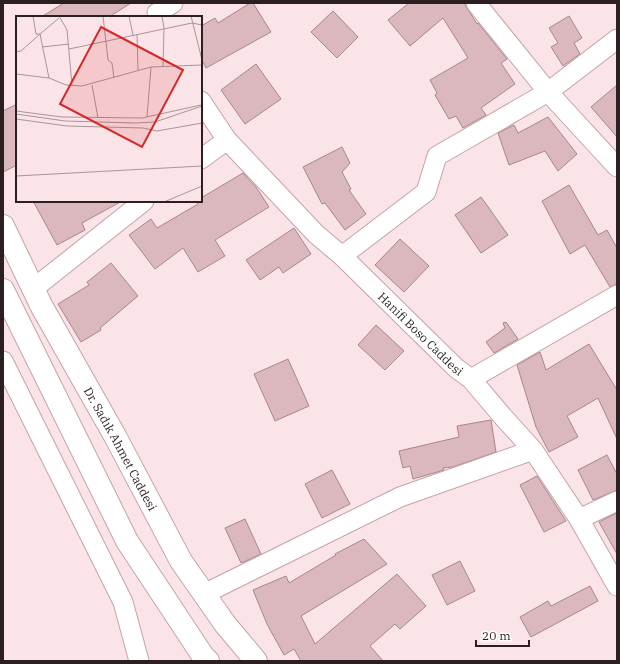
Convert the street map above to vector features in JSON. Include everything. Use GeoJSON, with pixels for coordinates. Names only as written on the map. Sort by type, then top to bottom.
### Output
{"type":"FeatureCollection","features":[{"type":"Feature","properties":{"kind":"street"},"geometry":{"type":"LineString","coordinates":[[155,11],[173,3]]}},
{"type":"Feature","properties":{"kind":"street"},"geometry":{"type":"LineString","coordinates":[[476,3],[548,92],[617,167]]}},
{"type":"Feature","properties":{"kind":"street"},"geometry":{"type":"LineString","coordinates":[[342,256],[426,192],[437,156],[548,92],[617,39]]}},
{"type":"Feature","properties":{"kind":"street","name":"Hanifi Boso Caddesi"},"geometry":{"type":"LineString","coordinates":[[202,102],[227,140],[316,234],[342,256],[456,368],[471,379],[533,450],[579,519],[617,586]]}},
{"type":"Feature","properties":{"kind":"street"},"geometry":{"type":"LineString","coordinates":[[202,158],[227,140]]}},
{"type":"Feature","properties":{"kind":"street"},"geometry":{"type":"LineString","coordinates":[[33,289],[143,202]]}},
{"type":"Feature","properties":{"kind":"street","name":"Dr. Sadık Ahmet Caddesi"},"geometry":{"type":"LineString","coordinates":[[3,226],[42,307],[115,436],[181,562],[225,624],[256,661]]}},
{"type":"Feature","properties":{"kind":"street"},"geometry":{"type":"LineString","coordinates":[[3,290],[127,541],[203,656],[208,661]]}},
{"type":"Feature","properties":{"kind":"street"},"geometry":{"type":"LineString","coordinates":[[471,379],[617,295]]}},
{"type":"Feature","properties":{"kind":"street"},"geometry":{"type":"LineString","coordinates":[[3,361],[122,602],[139,661]]}},
{"type":"Feature","properties":{"kind":"street"},"geometry":{"type":"LineString","coordinates":[[204,594],[400,497],[533,450]]}},
{"type":"Feature","properties":{"kind":"street"},"geometry":{"type":"LineString","coordinates":[[579,519],[617,500]]}},
{"type":"Feature","properties":{"kind":"building"},"geometry":{"type":"Polygon","coordinates":[[[64,3],[131,3],[111,16],[43,16],[64,3]]]}},
{"type":"Feature","properties":{"kind":"building"},"geometry":{"type":"Polygon","coordinates":[[[250,3],[253,3],[271,32],[206,68],[202,60],[202,25],[215,18],[218,23],[250,3]]]}},
{"type":"Feature","properties":{"kind":"building"},"geometry":{"type":"Polygon","coordinates":[[[409,3],[464,3],[477,24],[478,23],[507,59],[501,63],[515,84],[481,108],[486,115],[463,128],[456,116],[449,119],[435,95],[437,93],[430,80],[468,58],[443,18],[410,46],[388,20],[409,3]]]}},
{"type":"Feature","properties":{"kind":"building"},"geometry":{"type":"Polygon","coordinates":[[[333,11],[358,37],[337,58],[311,32],[333,11]]]}},
{"type":"Feature","properties":{"kind":"building"},"geometry":{"type":"Polygon","coordinates":[[[569,16],[582,38],[574,43],[580,54],[563,66],[551,47],[558,43],[549,28],[569,16]]]}},
{"type":"Feature","properties":{"kind":"building"},"geometry":{"type":"Polygon","coordinates":[[[256,64],[281,99],[245,124],[221,90],[256,64]]]}},
{"type":"Feature","properties":{"kind":"building"},"geometry":{"type":"Polygon","coordinates":[[[617,85],[617,137],[591,107],[617,85]]]}},
{"type":"Feature","properties":{"kind":"building"},"geometry":{"type":"Polygon","coordinates":[[[16,104],[16,166],[3,172],[3,111],[16,104]]]}},
{"type":"Feature","properties":{"kind":"building"},"geometry":{"type":"Polygon","coordinates":[[[548,117],[577,154],[558,171],[545,151],[509,165],[498,133],[514,125],[518,133],[548,117]]]}},
{"type":"Feature","properties":{"kind":"building"},"geometry":{"type":"Polygon","coordinates":[[[342,147],[350,163],[342,172],[351,189],[349,190],[366,214],[345,230],[325,203],[322,204],[303,167],[342,147]]]}},
{"type":"Feature","properties":{"kind":"building"},"geometry":{"type":"Polygon","coordinates":[[[243,173],[256,187],[269,207],[215,240],[225,256],[198,272],[183,248],[155,269],[129,235],[151,219],[157,228],[198,204],[197,202],[202,202],[202,197],[243,173]]]}},
{"type":"Feature","properties":{"kind":"building"},"geometry":{"type":"Polygon","coordinates":[[[569,185],[598,235],[607,230],[617,248],[617,284],[610,287],[585,245],[570,254],[542,201],[569,185]]]}},
{"type":"Feature","properties":{"kind":"building"},"geometry":{"type":"Polygon","coordinates":[[[481,197],[508,235],[481,253],[455,215],[481,197]]]}},
{"type":"Feature","properties":{"kind":"building"},"geometry":{"type":"Polygon","coordinates":[[[34,202],[120,202],[82,223],[85,230],[57,245],[34,202]]]}},
{"type":"Feature","properties":{"kind":"building"},"geometry":{"type":"Polygon","coordinates":[[[294,228],[311,254],[283,273],[279,267],[260,280],[246,260],[294,228]]]}},
{"type":"Feature","properties":{"kind":"building"},"geometry":{"type":"Polygon","coordinates":[[[400,239],[429,266],[404,292],[375,265],[400,239]]]}},
{"type":"Feature","properties":{"kind":"building"},"geometry":{"type":"Polygon","coordinates":[[[111,263],[138,296],[100,328],[101,330],[81,342],[58,304],[89,285],[87,282],[111,263]]]}},
{"type":"Feature","properties":{"kind":"building"},"geometry":{"type":"Polygon","coordinates":[[[506,322],[518,339],[494,353],[486,342],[505,328],[503,323],[506,322]]]}},
{"type":"Feature","properties":{"kind":"building"},"geometry":{"type":"Polygon","coordinates":[[[376,325],[404,351],[385,370],[358,345],[376,325]]]}},
{"type":"Feature","properties":{"kind":"building"},"geometry":{"type":"Polygon","coordinates":[[[589,344],[617,390],[617,439],[598,398],[567,416],[578,437],[549,452],[536,427],[517,365],[540,352],[546,370],[589,344]]]}},
{"type":"Feature","properties":{"kind":"building"},"geometry":{"type":"Polygon","coordinates":[[[288,359],[309,406],[275,421],[254,374],[288,359]]]}},
{"type":"Feature","properties":{"kind":"building"},"geometry":{"type":"Polygon","coordinates":[[[491,420],[496,452],[413,479],[410,466],[403,468],[399,451],[459,437],[457,426],[491,420]]]}},
{"type":"Feature","properties":{"kind":"building"},"geometry":{"type":"Polygon","coordinates":[[[607,455],[617,474],[617,490],[593,500],[578,470],[607,455]]]}},
{"type":"Feature","properties":{"kind":"building"},"geometry":{"type":"Polygon","coordinates":[[[332,470],[350,504],[322,518],[305,484],[332,470]]]}},
{"type":"Feature","properties":{"kind":"building"},"geometry":{"type":"Polygon","coordinates":[[[537,476],[566,521],[544,532],[520,485],[537,476]]]}},
{"type":"Feature","properties":{"kind":"building"},"geometry":{"type":"Polygon","coordinates":[[[617,513],[617,554],[599,522],[617,513]]]}},
{"type":"Feature","properties":{"kind":"building"},"geometry":{"type":"Polygon","coordinates":[[[245,519],[261,554],[241,563],[225,528],[245,519]]]}},
{"type":"Feature","properties":{"kind":"building"},"geometry":{"type":"Polygon","coordinates":[[[364,539],[387,564],[301,616],[315,644],[397,574],[426,606],[400,629],[395,624],[370,646],[383,661],[301,661],[294,649],[284,655],[267,624],[253,590],[286,576],[289,583],[336,555],[335,554],[364,539]]]}},
{"type":"Feature","properties":{"kind":"building"},"geometry":{"type":"Polygon","coordinates":[[[460,561],[475,591],[447,605],[432,575],[460,561]]]}},
{"type":"Feature","properties":{"kind":"building"},"geometry":{"type":"Polygon","coordinates":[[[590,586],[598,601],[531,637],[520,617],[548,601],[551,606],[590,586]]]}}]}
